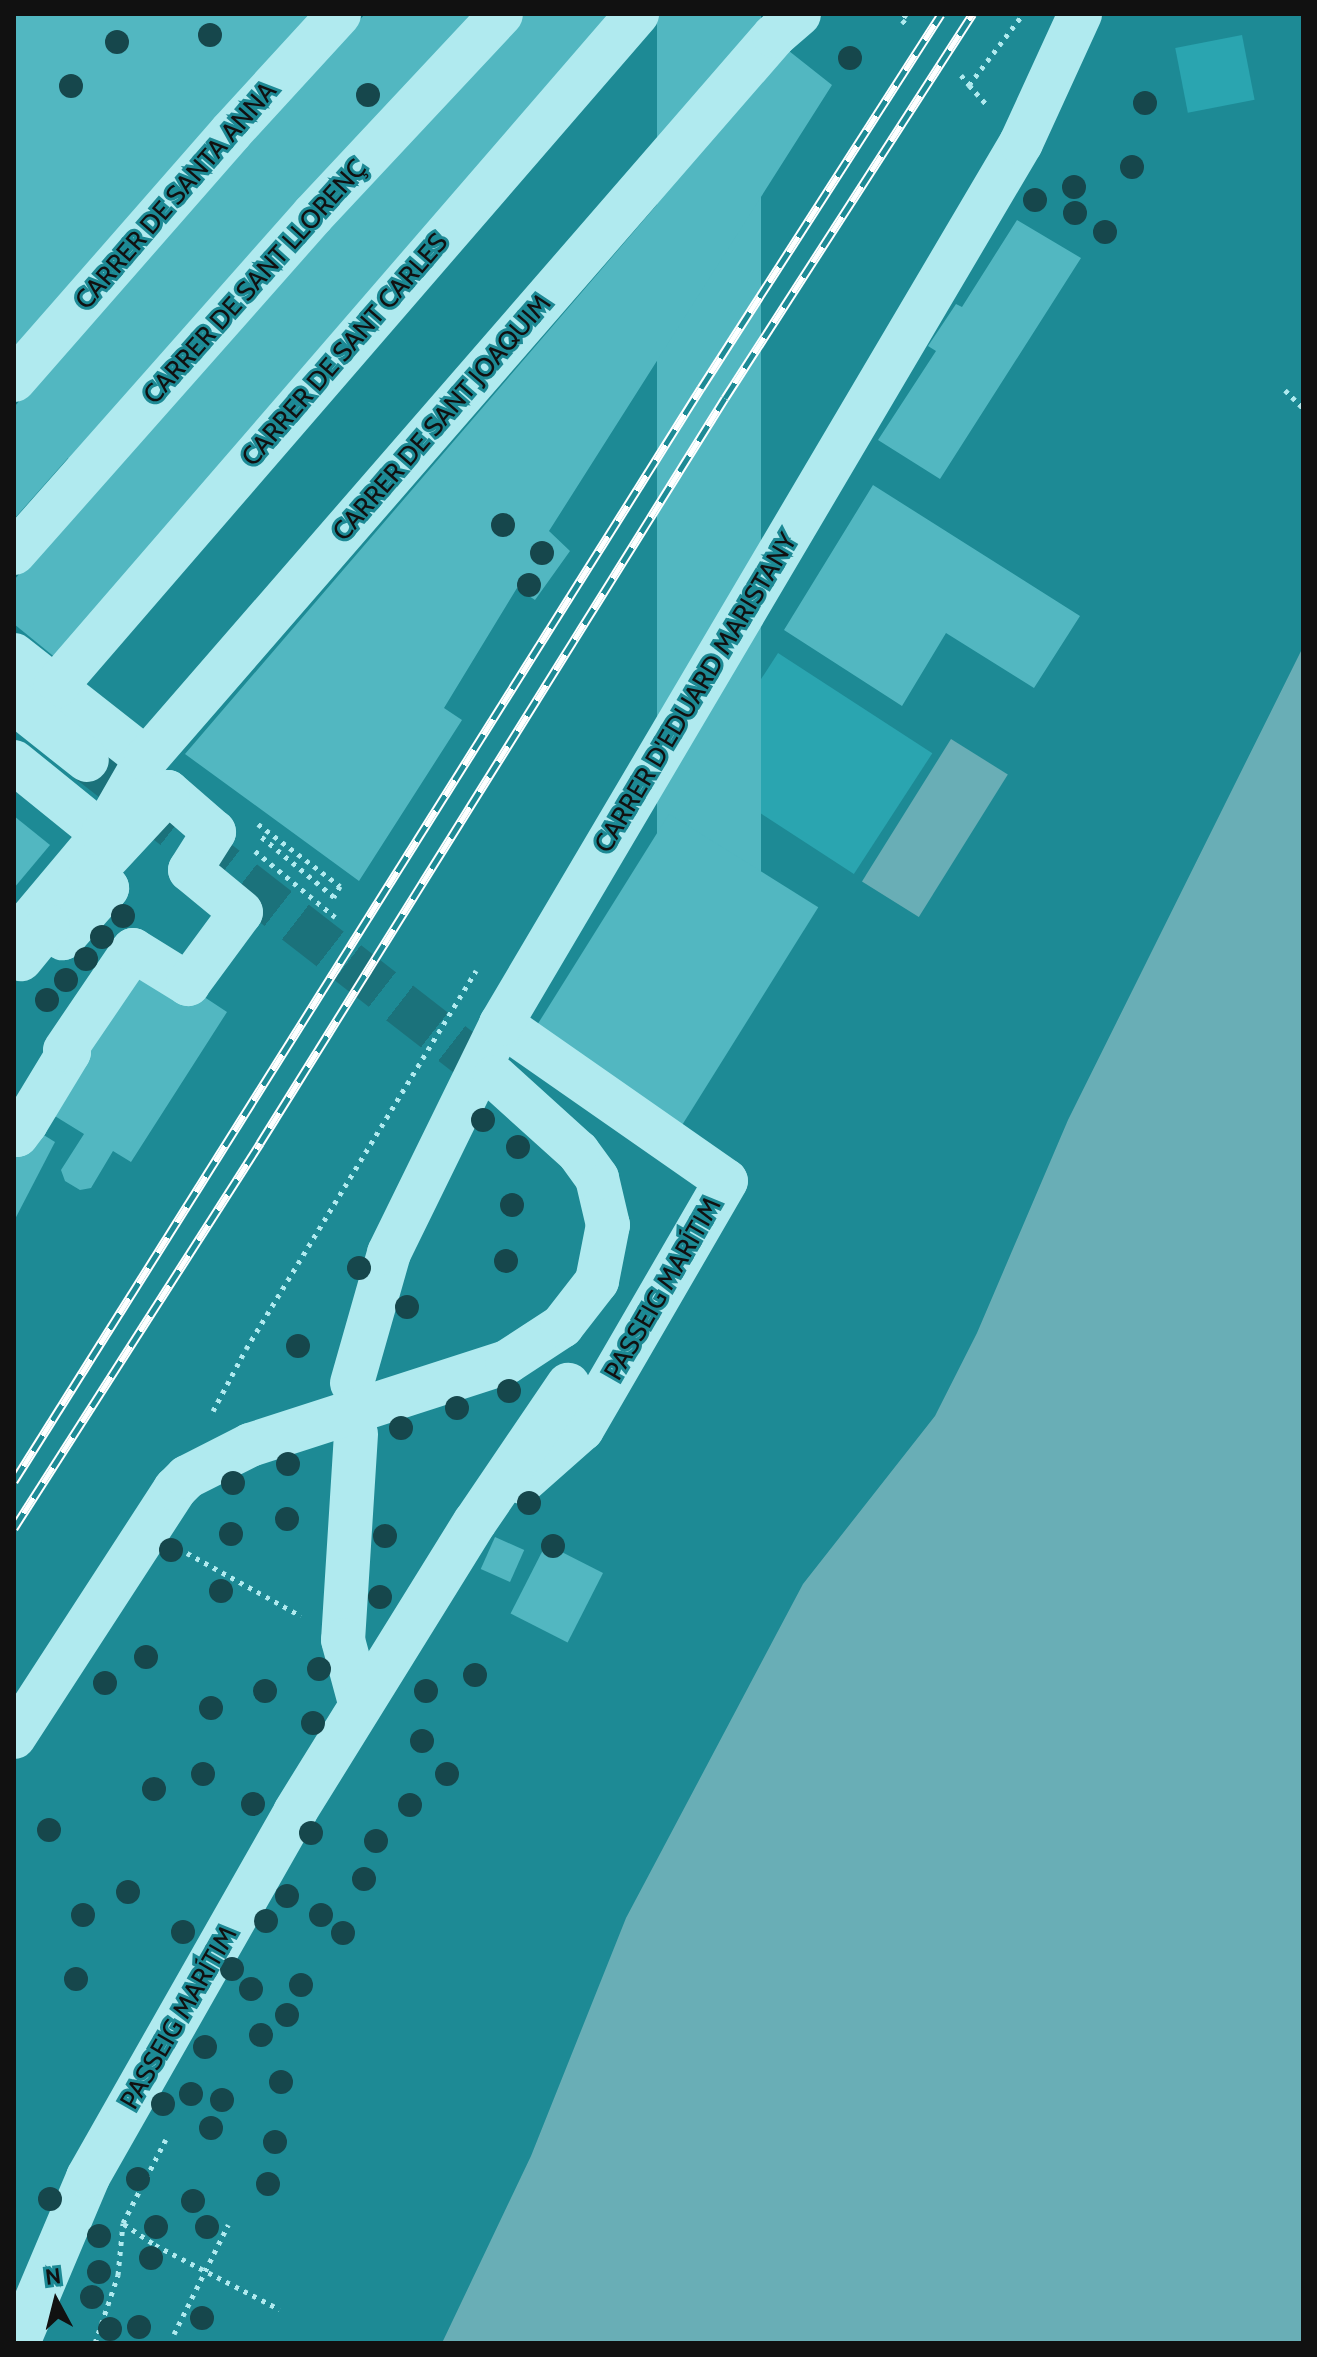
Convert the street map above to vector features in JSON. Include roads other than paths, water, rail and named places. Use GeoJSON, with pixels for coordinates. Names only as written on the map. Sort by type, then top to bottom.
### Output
{"type":"FeatureCollection","features":[{"type":"Feature","properties":{"kind":"street","name":"CARRER DE SANTA ANNA"},"geometry":{"type":"LineString","coordinates":[[14,380],[231,132],[339,14]]}},
{"type":"Feature","properties":{"kind":"street","name":"CARRER DE SANT LLORENÇ"},"geometry":{"type":"LineString","coordinates":[[14,553],[313,215],[501,14]]}},
{"type":"Feature","properties":{"kind":"street","name":"CARRER DE SANT CARLES"},"geometry":{"type":"LineString","coordinates":[[55,687],[637,14]]}},
{"type":"Feature","properties":{"kind":"street","name":"CARRER DE SANT JOAQUIM"},"geometry":{"type":"LineString","coordinates":[[14,940],[103,834],[146,759],[764,48],[799,14]]}},
{"type":"Feature","properties":{"kind":"street","name":"CARRER D'EDUARD MARISTANY"},"geometry":{"type":"LineString","coordinates":[[352,1383],[389,1253],[501,1024],[1021,143],[1080,14]]}},
{"type":"Feature","properties":{"kind":"street"},"geometry":{"type":"LineString","coordinates":[[14,655],[146,759]]}},
{"type":"Feature","properties":{"kind":"street"},"geometry":{"type":"LineString","coordinates":[[14,702],[87,760]]}},
{"type":"Feature","properties":{"kind":"street"},"geometry":{"type":"LineString","coordinates":[[14,762],[103,834]]}},
{"type":"Feature","properties":{"kind":"street"},"geometry":{"type":"LineString","coordinates":[[14,967],[48,926],[63,938],[107,888],[90,876],[168,792],[214,832],[190,870],[241,912],[188,984],[133,950],[65,1050],[69,1052],[26,1123],[17,1135],[14,1132]]}},
{"type":"Feature","properties":{"kind":"street","name":"PASSEIG MARÍTIM"},"geometry":{"type":"LineString","coordinates":[[475,1522],[582,1429],[726,1181],[501,1024]]}},
{"type":"Feature","properties":{"kind":"street"},"geometry":{"type":"LineString","coordinates":[[14,1737],[147,1532],[187,1477],[250,1445],[507,1362],[562,1326],[597,1281],[608,1225],[597,1178],[578,1152],[495,1077]]}},
{"type":"Feature","properties":{"kind":"street","name":"PASSEIG MARÍTIM"},"geometry":{"type":"LineString","coordinates":[[18,2343],[88,2177],[360,1703],[475,1522],[568,1385]]}},
{"type":"Feature","properties":{"kind":"street"},"geometry":{"type":"LineString","coordinates":[[356,1434],[343,1640],[360,1703]]}},
{"type":"Feature","properties":{"kind":"tunnel"},"geometry":{"type":"LineString","coordinates":[[87,760],[495,1077]]}},
{"type":"Feature","properties":{"kind":"railway"},"geometry":{"type":"LineString","coordinates":[[14,1481],[701,388],[941,14]]}},
{"type":"Feature","properties":{"kind":"railway"},"geometry":{"type":"LineString","coordinates":[[14,1528],[260,1143],[725,398],[972,14]]}}]}
